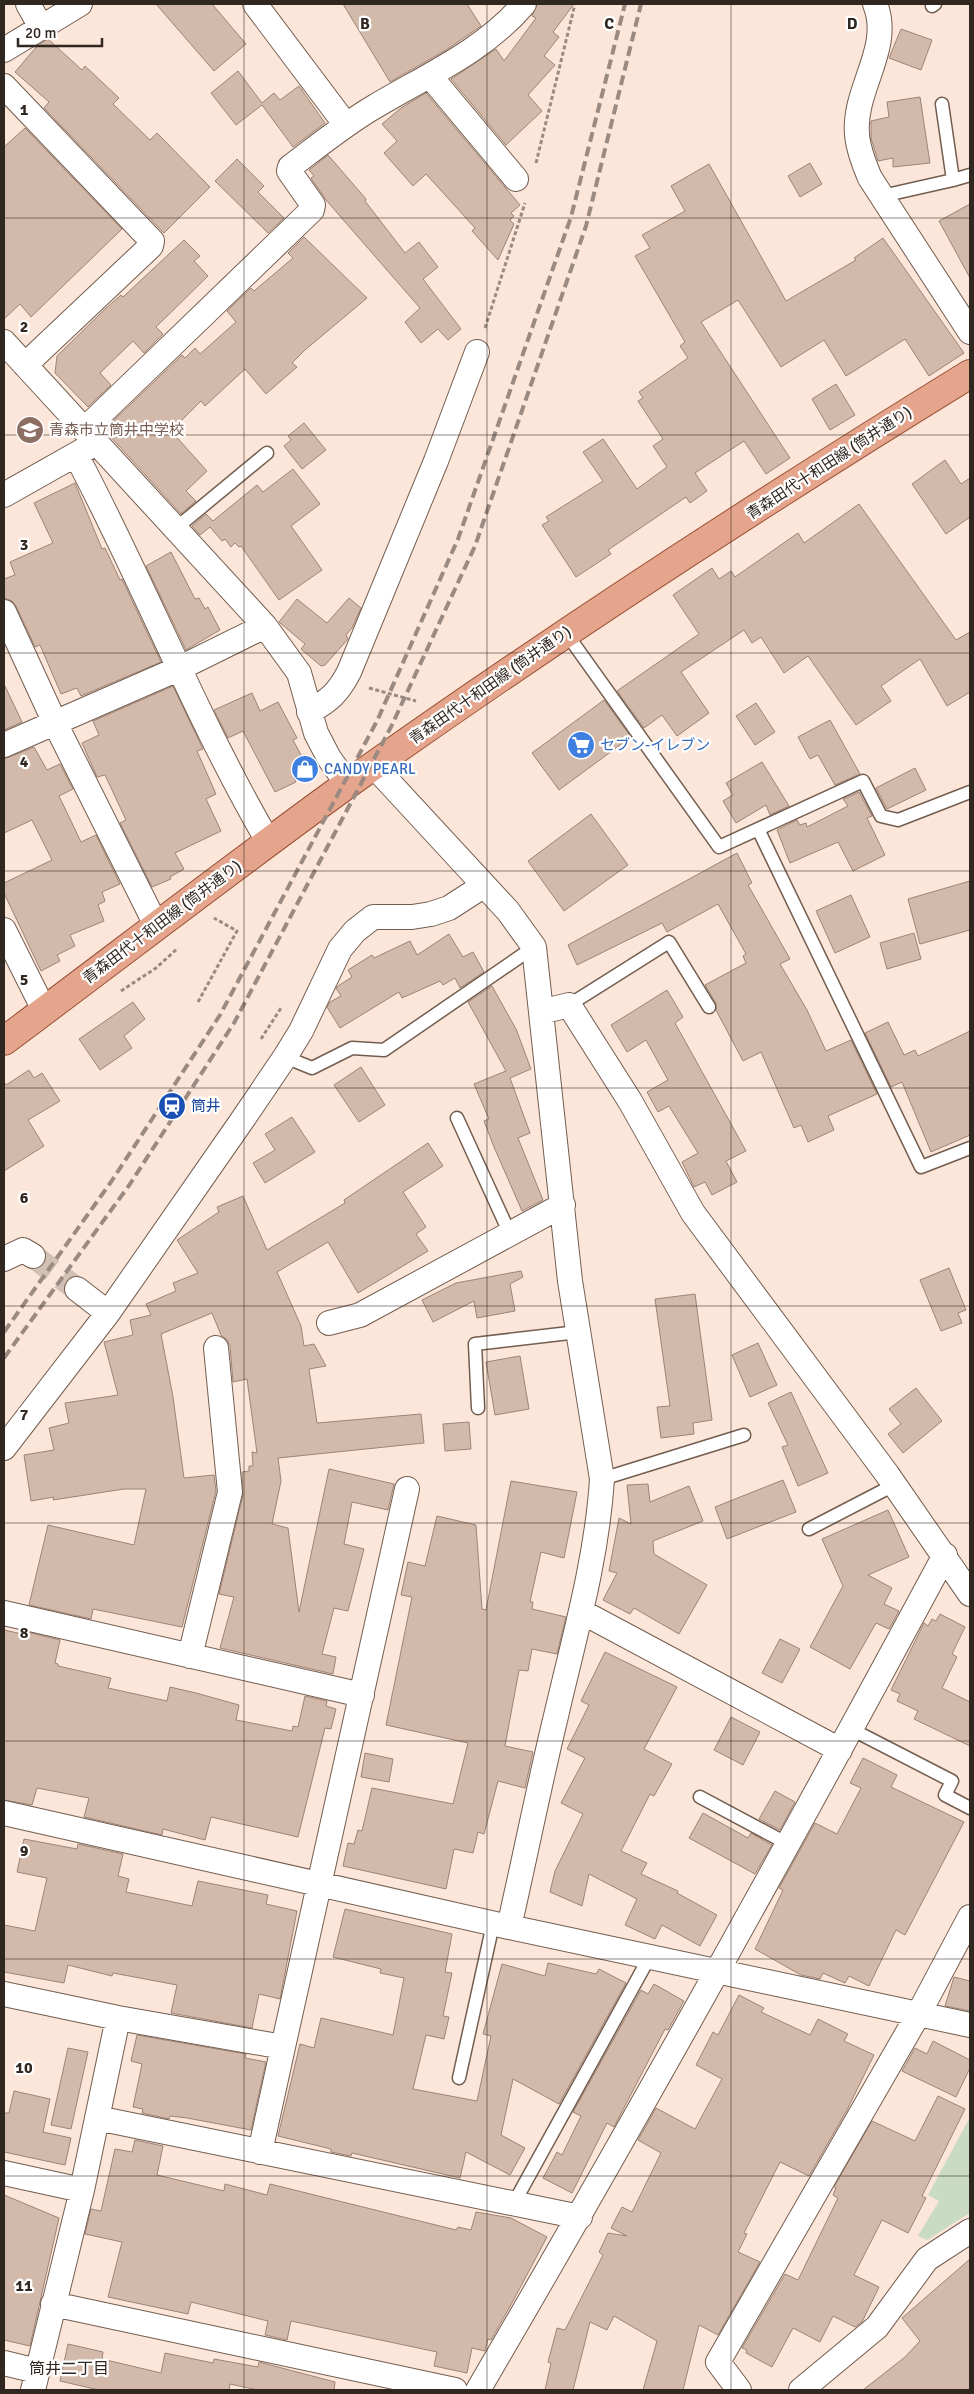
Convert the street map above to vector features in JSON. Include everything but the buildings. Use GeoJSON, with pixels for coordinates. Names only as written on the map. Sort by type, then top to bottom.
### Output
{"type":"FeatureCollection","features":[{"type":"Feature","properties":{"kind":"main road","name":"青森田代十和田線 (筒井通り)"},"geometry":{"type":"LineString","coordinates":[[4,1040],[156,925],[348,784],[444,717],[566,633],[869,436],[970,374]]}},
{"type":"Feature","properties":{"kind":"street"},"geometry":{"type":"LineString","coordinates":[[28,4],[41,27]]}},
{"type":"Feature","properties":{"kind":"street"},"geometry":{"type":"LineString","coordinates":[[4,50],[80,4]]}},
{"type":"Feature","properties":{"kind":"street"},"geometry":{"type":"LineString","coordinates":[[255,4],[346,125]]}},
{"type":"Feature","properties":{"kind":"street"},"geometry":{"type":"LineString","coordinates":[[4,495],[85,443],[312,210],[313,204],[289,171],[290,166],[346,125],[430,76],[495,32],[524,4]]}},
{"type":"Feature","properties":{"kind":"street"},"geometry":{"type":"LineString","coordinates":[[875,4],[880,16],[879,42],[861,103],[856,133],[862,158],[870,178],[970,332]]}},
{"type":"Feature","properties":{"kind":"street"},"geometry":{"type":"LineString","coordinates":[[430,76],[516,179]]}},
{"type":"Feature","properties":{"kind":"street"},"geometry":{"type":"LineString","coordinates":[[4,86],[152,241],[151,246],[25,366]]}},
{"type":"Feature","properties":{"kind":"street"},"geometry":{"type":"LineString","coordinates":[[4,342],[85,443],[175,529],[265,626],[299,672],[309,712],[323,748],[348,784]]}},
{"type":"Feature","properties":{"kind":"street"},"geometry":{"type":"LineString","coordinates":[[309,712],[326,702],[340,690],[436,461],[477,352]]}},
{"type":"Feature","properties":{"kind":"street"},"geometry":{"type":"LineString","coordinates":[[85,443],[100,499],[178,668],[269,843]]}},
{"type":"Feature","properties":{"kind":"street"},"geometry":{"type":"LineString","coordinates":[[4,612],[55,723],[156,925]]}},
{"type":"Feature","properties":{"kind":"street"},"geometry":{"type":"LineString","coordinates":[[4,746],[178,668],[265,626]]}},
{"type":"Feature","properties":{"kind":"street"},"geometry":{"type":"LineString","coordinates":[[374,766],[508,911],[534,946],[578,1332],[602,1478],[600,1506],[582,1612],[501,1926]]}},
{"type":"Feature","properties":{"kind":"street"},"geometry":{"type":"LineString","coordinates":[[4,1448],[108,1313],[285,1057],[301,1031],[340,949],[355,931],[373,917],[412,917],[431,914],[449,908],[483,886]]}},
{"type":"Feature","properties":{"kind":"street"},"geometry":{"type":"LineString","coordinates":[[4,930],[44,1010]]}},
{"type":"Feature","properties":{"kind":"street"},"geometry":{"type":"LineString","coordinates":[[541,1012],[569,1005],[630,1101],[692,1213],[894,1485],[945,1555],[970,1594]]}},
{"type":"Feature","properties":{"kind":"street"},"geometry":{"type":"LineString","coordinates":[[329,1323],[360,1315],[563,1205]]}},
{"type":"Feature","properties":{"kind":"street"},"geometry":{"type":"LineString","coordinates":[[4,1259],[23,1250],[33,1256]]}},
{"type":"Feature","properties":{"kind":"street"},"geometry":{"type":"LineString","coordinates":[[76,1289],[108,1313]]}},
{"type":"Feature","properties":{"kind":"street"},"geometry":{"type":"LineString","coordinates":[[190,1656],[230,1492],[216,1348]]}},
{"type":"Feature","properties":{"kind":"street"},"geometry":{"type":"LineString","coordinates":[[260,2152],[407,1489]]}},
{"type":"Feature","properties":{"kind":"street"},"geometry":{"type":"LineString","coordinates":[[478,2390],[580,2217],[718,1971],[945,1555]]}},
{"type":"Feature","properties":{"kind":"street"},"geometry":{"type":"LineString","coordinates":[[582,1612],[840,1750]]}},
{"type":"Feature","properties":{"kind":"street"},"geometry":{"type":"LineString","coordinates":[[4,1614],[362,1695]]}},
{"type":"Feature","properties":{"kind":"street"},"geometry":{"type":"LineString","coordinates":[[4,1813],[501,1926],[970,2025]]}},
{"type":"Feature","properties":{"kind":"street"},"geometry":{"type":"LineString","coordinates":[[739,2390],[718,2362],[919,2013],[970,1917]]}},
{"type":"Feature","properties":{"kind":"street"},"geometry":{"type":"LineString","coordinates":[[4,1994],[118,2018],[283,2047]]}},
{"type":"Feature","properties":{"kind":"street"},"geometry":{"type":"LineString","coordinates":[[4,2363],[35,2381],[82,2190],[118,2018]]}},
{"type":"Feature","properties":{"kind":"street"},"geometry":{"type":"LineString","coordinates":[[97,2118],[580,2217]]}},
{"type":"Feature","properties":{"kind":"street"},"geometry":{"type":"LineString","coordinates":[[4,2173],[82,2190]]}},
{"type":"Feature","properties":{"kind":"street"},"geometry":{"type":"LineString","coordinates":[[802,2390],[876,2328],[927,2259],[970,2231]]}},
{"type":"Feature","properties":{"kind":"street"},"geometry":{"type":"LineString","coordinates":[[53,2304],[455,2390]]}},
{"type":"Feature","properties":{"kind":"lane"},"geometry":{"type":"LineString","coordinates":[[942,104],[953,180]]}},
{"type":"Feature","properties":{"kind":"lane"},"geometry":{"type":"LineString","coordinates":[[882,196],[953,180],[970,174]]}},
{"type":"Feature","properties":{"kind":"lane"},"geometry":{"type":"LineString","coordinates":[[175,529],[267,452]]}},
{"type":"Feature","properties":{"kind":"lane"},"geometry":{"type":"LineString","coordinates":[[566,633],[719,847],[863,780],[881,816],[898,820],[970,792]]}},
{"type":"Feature","properties":{"kind":"lane"},"geometry":{"type":"LineString","coordinates":[[758,828],[921,1167],[970,1148]]}},
{"type":"Feature","properties":{"kind":"lane"},"geometry":{"type":"LineString","coordinates":[[569,1005],[669,942],[709,1007]]}},
{"type":"Feature","properties":{"kind":"lane"},"geometry":{"type":"LineString","coordinates":[[285,1057],[312,1068],[352,1048],[384,1050],[534,946]]}},
{"type":"Feature","properties":{"kind":"lane"},"geometry":{"type":"LineString","coordinates":[[456,1118],[510,1234]]}},
{"type":"Feature","properties":{"kind":"lane"},"geometry":{"type":"LineString","coordinates":[[478,1408],[474,1344],[578,1332]]}},
{"type":"Feature","properties":{"kind":"lane"},"geometry":{"type":"LineString","coordinates":[[602,1478],[744,1435]]}},
{"type":"Feature","properties":{"kind":"lane"},"geometry":{"type":"LineString","coordinates":[[809,1529],[894,1485]]}},
{"type":"Feature","properties":{"kind":"lane"},"geometry":{"type":"LineString","coordinates":[[851,1729],[952,1781],[945,1795],[970,1808]]}},
{"type":"Feature","properties":{"kind":"lane"},"geometry":{"type":"LineString","coordinates":[[700,1797],[788,1844]]}},
{"type":"Feature","properties":{"kind":"lane"},"geometry":{"type":"LineString","coordinates":[[459,2078],[501,1926]]}},
{"type":"Feature","properties":{"kind":"lane"},"geometry":{"type":"LineString","coordinates":[[514,2203],[649,1958]]}},
{"type":"Feature","properties":{"kind":"path"},"geometry":{"type":"LineString","coordinates":[[344,681],[420,703],[444,717]]}},
{"type":"Feature","properties":{"kind":"path"},"geometry":{"type":"LineString","coordinates":[[198,1002],[237,931],[220,923]]}},
{"type":"Feature","properties":{"kind":"green space"},"geometry":{"type":"Polygon","coordinates":[[[970,2117],[970,2213],[927,2240],[918,2236],[939,2201],[928,2195],[970,2117]]]}},
{"type":"Feature","properties":{"kind":"tunnel"},"geometry":{"type":"LineString","coordinates":[[33,1256],[77,1289]]}},
{"type":"Feature","properties":{"kind":"railway"},"geometry":{"type":"LineString","coordinates":[[4,1332],[111,1182],[220,1015],[377,721],[458,539],[571,217],[625,4]]}},
{"type":"Feature","properties":{"kind":"railway"},"geometry":{"type":"LineString","coordinates":[[4,1358],[130,1184],[234,1023],[391,727],[475,546],[586,226],[641,4]]}},
{"type":"Feature","properties":{"kind":"place","name":"青森市立筒井中学校"},"geometry":{"type":"Point","coordinates":[30,430]}},
{"type":"Feature","properties":{"kind":"place","name":"セブン-イレブン"},"geometry":{"type":"Point","coordinates":[581,745]}},
{"type":"Feature","properties":{"kind":"place","name":"CANDY PEARL"},"geometry":{"type":"Point","coordinates":[305,769]}},
{"type":"Feature","properties":{"kind":"place","name":"筒井"},"geometry":{"type":"Point","coordinates":[172,1106]}},
{"type":"Feature","properties":{"kind":"district","name":"筒井二丁目"},"geometry":{"type":"Point","coordinates":[69,2369]}}]}
